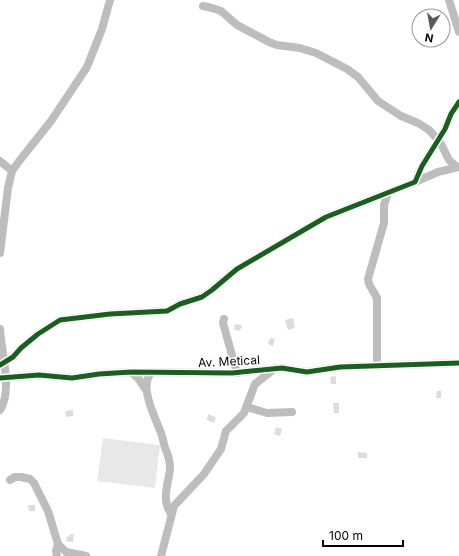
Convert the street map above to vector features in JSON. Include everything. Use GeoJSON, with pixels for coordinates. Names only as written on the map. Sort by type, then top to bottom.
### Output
{"type":"FeatureCollection","features":[{"type":"Feature","properties":{"kind":"street"},"geometry":{"type":"LineString","coordinates":[[0,253],[8,188],[12,171],[51,121],[87,67],[102,29],[110,0]]}},
{"type":"Feature","properties":{"kind":"street"},"geometry":{"type":"LineString","coordinates":[[449,0],[459,32]]}},
{"type":"Feature","properties":{"kind":"street"},"geometry":{"type":"LineString","coordinates":[[202,6],[222,11],[237,25],[273,44],[300,48],[316,53],[342,65],[358,77],[378,101],[401,116],[425,127],[439,140],[449,160],[458,167]]}},
{"type":"Feature","properties":{"kind":"street"},"geometry":{"type":"LineString","coordinates":[[457,23],[459,14]]}},
{"type":"Feature","properties":{"kind":"street"},"geometry":{"type":"LineString","coordinates":[[415,182],[422,166],[439,140],[451,114],[459,102]]}},
{"type":"Feature","properties":{"kind":"street"},"geometry":{"type":"LineString","coordinates":[[0,161],[12,171]]}},
{"type":"Feature","properties":{"kind":"street"},"geometry":{"type":"LineString","coordinates":[[2,364],[38,334],[60,320],[110,314],[167,311],[180,304],[202,297],[237,269],[326,216],[388,193],[438,172],[458,167]]}},
{"type":"Feature","properties":{"kind":"street"},"geometry":{"type":"LineString","coordinates":[[377,366],[377,298],[369,284],[368,279],[384,223],[384,205],[388,193]]}},
{"type":"Feature","properties":{"kind":"street"},"geometry":{"type":"LineString","coordinates":[[224,319],[223,323],[237,373]]}},
{"type":"Feature","properties":{"kind":"street"},"geometry":{"type":"LineString","coordinates":[[0,329],[5,399],[0,410]]}},
{"type":"Feature","properties":{"kind":"street","name":"Av. Metical"},"geometry":{"type":"LineString","coordinates":[[3,377],[39,375],[72,378],[99,374],[131,372],[237,373],[284,368],[307,372],[340,367],[459,363]]}},
{"type":"Feature","properties":{"kind":"street"},"geometry":{"type":"LineString","coordinates":[[161,556],[174,506],[204,474],[221,449],[226,431],[244,413],[255,382],[274,369]]}},
{"type":"Feature","properties":{"kind":"street"},"geometry":{"type":"LineString","coordinates":[[252,371],[255,382]]}},
{"type":"Feature","properties":{"kind":"street"},"geometry":{"type":"LineString","coordinates":[[131,372],[138,378],[146,390],[154,419],[162,436],[169,464],[165,497],[167,508],[171,514]]}},
{"type":"Feature","properties":{"kind":"street"},"geometry":{"type":"LineString","coordinates":[[146,390],[148,375],[152,372]]}},
{"type":"Feature","properties":{"kind":"street"},"geometry":{"type":"LineString","coordinates":[[247,407],[267,413],[292,412]]}},
{"type":"Feature","properties":{"kind":"street"},"geometry":{"type":"LineString","coordinates":[[10,480],[15,477],[30,479],[34,483],[48,511],[58,544],[66,552],[86,556]]}},
{"type":"Feature","properties":{"kind":"street"},"geometry":{"type":"LineString","coordinates":[[57,556],[56,551],[58,544]]}},
{"type":"Feature","properties":{"kind":"shaded area"},"geometry":{"type":"Polygon","coordinates":[[[103,438],[160,445],[155,488],[97,481],[103,438]]]}},
{"type":"Feature","properties":{"kind":"building"},"geometry":{"type":"Polygon","coordinates":[[[293,318],[295,328],[288,330],[285,320],[293,318]]]}},
{"type":"Feature","properties":{"kind":"building"},"geometry":{"type":"Polygon","coordinates":[[[235,324],[242,325],[240,331],[234,330],[235,324]]]}},
{"type":"Feature","properties":{"kind":"building"},"geometry":{"type":"Polygon","coordinates":[[[270,338],[275,339],[273,346],[268,344],[270,338]]]}},
{"type":"Feature","properties":{"kind":"building"},"geometry":{"type":"Polygon","coordinates":[[[336,376],[336,384],[331,384],[330,377],[336,376]]]}},
{"type":"Feature","properties":{"kind":"building"},"geometry":{"type":"Polygon","coordinates":[[[437,391],[441,391],[441,398],[436,398],[437,391]]]}},
{"type":"Feature","properties":{"kind":"building"},"geometry":{"type":"Polygon","coordinates":[[[333,403],[339,403],[339,413],[334,413],[333,403]]]}},
{"type":"Feature","properties":{"kind":"building"},"geometry":{"type":"Polygon","coordinates":[[[73,410],[73,416],[66,417],[65,411],[73,410]]]}},
{"type":"Feature","properties":{"kind":"building"},"geometry":{"type":"Polygon","coordinates":[[[208,414],[216,417],[214,423],[207,420],[208,414]]]}},
{"type":"Feature","properties":{"kind":"building"},"geometry":{"type":"Polygon","coordinates":[[[276,427],[282,429],[280,436],[274,434],[276,427]]]}},
{"type":"Feature","properties":{"kind":"building"},"geometry":{"type":"Polygon","coordinates":[[[358,452],[367,453],[367,458],[358,458],[358,452]]]}},
{"type":"Feature","properties":{"kind":"building"},"geometry":{"type":"Polygon","coordinates":[[[28,505],[35,505],[35,511],[29,511],[28,505]]]}},
{"type":"Feature","properties":{"kind":"building"},"geometry":{"type":"Polygon","coordinates":[[[70,534],[74,534],[73,542],[66,541],[67,536],[69,537],[70,534]]]}},
{"type":"Feature","properties":{"kind":"cycle path"},"geometry":{"type":"LineString","coordinates":[[0,365],[13,357],[21,348],[38,334],[60,320],[110,314],[167,311],[180,304],[202,297],[237,269],[326,217],[415,182],[422,166],[445,129],[451,114],[459,102]]}},
{"type":"Feature","properties":{"kind":"cycle path"},"geometry":{"type":"LineString","coordinates":[[0,378],[39,375],[72,378],[99,374],[131,372],[232,373],[282,368],[307,372],[340,367],[459,363]]}}]}
